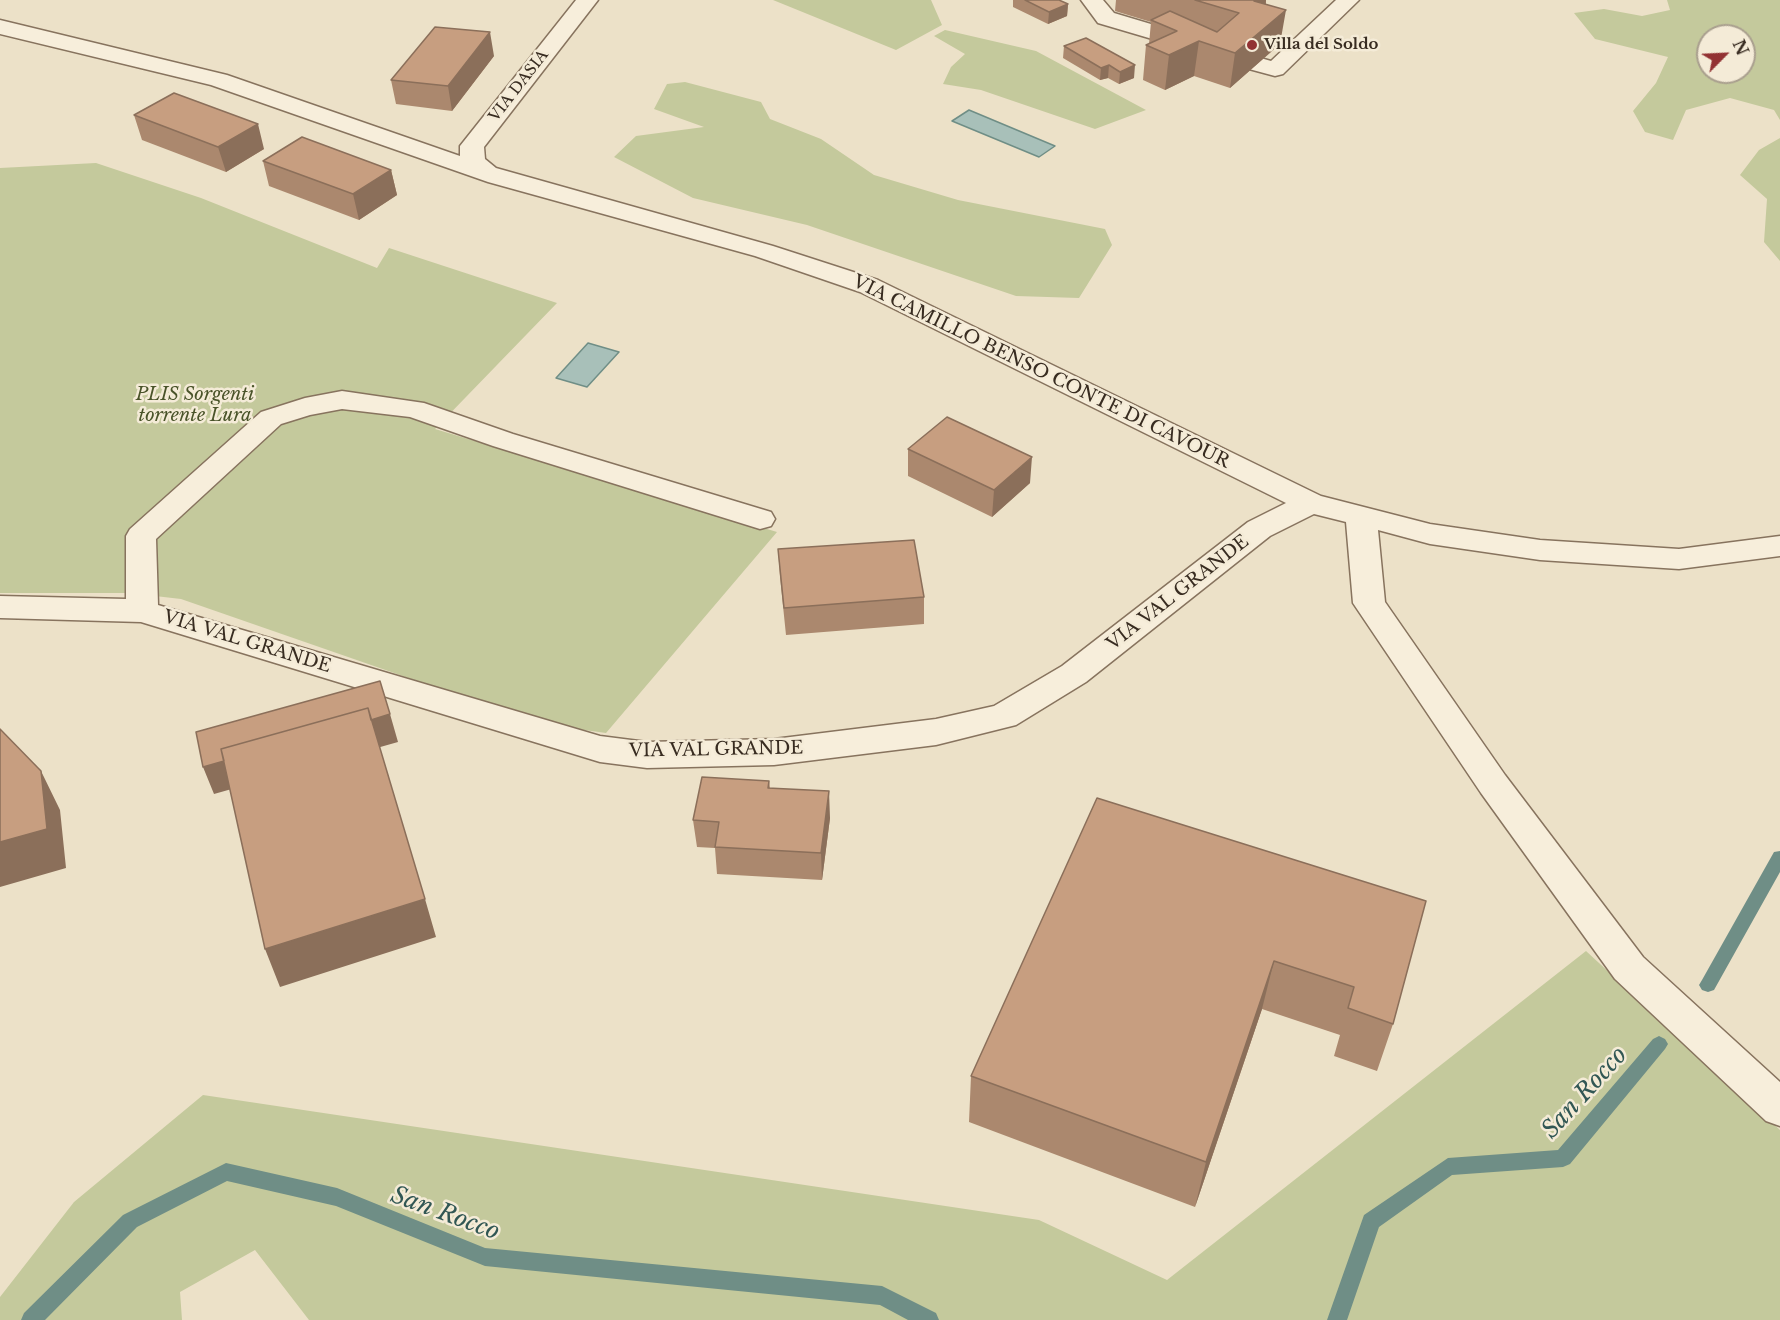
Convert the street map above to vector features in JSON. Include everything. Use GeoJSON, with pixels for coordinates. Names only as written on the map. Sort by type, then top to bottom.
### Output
{"type":"FeatureCollection","features":[{"type":"Feature","properties":{"kind":"street","name":"VIA DASIA"},"geometry":{"type":"LineString","coordinates":[[486,171],[476,165],[470,156],[472,146],[587,0]]}},
{"type":"Feature","properties":{"kind":"street"},"geometry":{"type":"LineString","coordinates":[[1092,0],[1106,18],[1215,51]]}},
{"type":"Feature","properties":{"kind":"street"},"geometry":{"type":"LineString","coordinates":[[1257,64],[1275,69],[1348,0]]}},
{"type":"Feature","properties":{"kind":"street","name":"VIA CAMILLO BENSO CONTE DI CAVOUR"},"geometry":{"type":"LineString","coordinates":[[0,27],[219,80],[486,171],[497,177],[764,251],[869,286],[1311,503],[1430,534],[1540,550],[1678,559],[1780,546]]}},
{"type":"Feature","properties":{"kind":"street"},"geometry":{"type":"LineString","coordinates":[[142,611],[141,536],[271,418],[305,407],[342,400],[414,409],[503,440],[760,519]]}},
{"type":"Feature","properties":{"kind":"street","name":"VIA VAL GRANDE"},"geometry":{"type":"LineString","coordinates":[[0,607],[142,611],[600,749],[647,755],[774,752],[936,732],[1004,716],[1074,674],[1259,529],[1311,503]]}},
{"type":"Feature","properties":{"kind":"street"},"geometry":{"type":"LineString","coordinates":[[1361,516],[1369,603],[1492,784],[1629,968],[1780,1108]]}},
{"type":"Feature","properties":{"kind":"green space"},"geometry":{"type":"Polygon","coordinates":[[[773,0],[931,0],[942,25],[896,50],[773,0]]]}},
{"type":"Feature","properties":{"kind":"green space"},"geometry":{"type":"Polygon","coordinates":[[[1667,0],[1780,0],[1780,120],[1774,110],[1730,98],[1686,110],[1673,140],[1645,132],[1633,111],[1656,83],[1668,57],[1595,39],[1574,13],[1604,9],[1642,16],[1670,10],[1667,0]]]}},
{"type":"Feature","properties":{"kind":"green space"},"geometry":{"type":"Polygon","coordinates":[[[945,30],[1036,51],[1146,110],[1095,129],[981,90],[943,84],[951,67],[965,54],[934,36],[945,30]]]}},
{"type":"Feature","properties":{"kind":"green space"},"geometry":{"type":"Polygon","coordinates":[[[685,82],[761,102],[770,119],[821,139],[874,175],[958,200],[1105,229],[1112,245],[1079,298],[1016,296],[807,225],[693,198],[614,157],[636,136],[704,127],[654,109],[667,84],[685,82]]]}},
{"type":"Feature","properties":{"kind":"green space"},"geometry":{"type":"Polygon","coordinates":[[[1780,138],[1780,261],[1764,242],[1767,199],[1740,175],[1759,150],[1780,138]]]}},
{"type":"Feature","properties":{"kind":"green space","name":"PLIS Sorgenti torrente Lura"},"geometry":{"type":"Polygon","coordinates":[[[96,163],[201,198],[377,268],[389,248],[557,303],[435,429],[777,532],[606,733],[541,724],[181,599],[129,593],[0,593],[0,168],[96,163]]]}},
{"type":"Feature","properties":{"kind":"green space"},"geometry":{"type":"Polygon","coordinates":[[[1586,951],[1780,1130],[1780,1320],[309,1320],[255,1250],[180,1292],[182,1320],[0,1320],[0,1297],[74,1202],[203,1095],[1039,1220],[1167,1280],[1586,951]]]}},
{"type":"Feature","properties":{"kind":"water"},"geometry":{"type":"Polygon","coordinates":[[[969,110],[1055,146],[1039,157],[952,121],[969,110]]]}},
{"type":"Feature","properties":{"kind":"water"},"geometry":{"type":"Polygon","coordinates":[[[588,343],[619,352],[587,387],[556,378],[588,343]]]}},
{"type":"Feature","properties":{"kind":"building"},"geometry":{"type":"Polygon","coordinates":[[[1025,0],[1059,0],[1068,4],[1049,12],[1025,0]]]}},
{"type":"Feature","properties":{"kind":"building"},"geometry":{"type":"Polygon","coordinates":[[[1195,0],[1255,0],[1286,10],[1235,53],[1199,41],[1169,55],[1146,45],[1177,31],[1151,20],[1170,11],[1217,32],[1239,13],[1195,0]]]}},
{"type":"Feature","properties":{"kind":"building"},"geometry":{"type":"Polygon","coordinates":[[[435,27],[490,32],[448,86],[391,80],[435,27]]]}},
{"type":"Feature","properties":{"kind":"building"},"geometry":{"type":"Polygon","coordinates":[[[1086,38],[1135,65],[1120,72],[1109,65],[1101,68],[1064,46],[1086,38]]]}},
{"type":"Feature","properties":{"kind":"building"},"geometry":{"type":"Polygon","coordinates":[[[174,93],[258,124],[218,147],[134,115],[174,93]]]}},
{"type":"Feature","properties":{"kind":"building"},"geometry":{"type":"Polygon","coordinates":[[[302,137],[391,170],[353,194],[263,161],[302,137]]]}},
{"type":"Feature","properties":{"kind":"building"},"geometry":{"type":"Polygon","coordinates":[[[947,417],[1032,457],[994,490],[908,449],[947,417]]]}},
{"type":"Feature","properties":{"kind":"building"},"geometry":{"type":"Polygon","coordinates":[[[914,540],[924,597],[784,608],[778,549],[914,540]]]}},
{"type":"Feature","properties":{"kind":"building"},"geometry":{"type":"Polygon","coordinates":[[[380,681],[390,714],[371,720],[368,708],[221,749],[224,761],[203,767],[196,732],[380,681]]]}},
{"type":"Feature","properties":{"kind":"building"},"geometry":{"type":"Polygon","coordinates":[[[368,708],[425,899],[265,949],[221,749],[368,708]]]}},
{"type":"Feature","properties":{"kind":"building"},"geometry":{"type":"Polygon","coordinates":[[[0,729],[41,771],[47,829],[0,842],[0,729]]]}},
{"type":"Feature","properties":{"kind":"building"},"geometry":{"type":"Polygon","coordinates":[[[702,777],[769,781],[768,788],[829,791],[821,853],[715,847],[719,822],[693,820],[702,777]]]}},
{"type":"Feature","properties":{"kind":"building"},"geometry":{"type":"Polygon","coordinates":[[[1097,798],[1426,901],[1393,1024],[1348,1008],[1354,987],[1274,961],[1206,1162],[971,1076],[1097,798]]]}},
{"type":"Feature","properties":{"kind":"waterway","name":"San Rocco"},"geometry":{"type":"LineString","coordinates":[[1708,985],[1780,857]]}},
{"type":"Feature","properties":{"kind":"waterway","name":"San Rocco"},"geometry":{"type":"LineString","coordinates":[[1337,1320],[1371,1221],[1448,1167],[1563,1158],[1659,1044]]}},
{"type":"Feature","properties":{"kind":"waterway","name":"San Rocco"},"geometry":{"type":"LineString","coordinates":[[31,1320],[130,1221],[226,1172],[337,1197],[485,1257],[882,1296],[929,1320]]}},
{"type":"Feature","properties":{"kind":"place","name":"Villa del Soldo"},"geometry":{"type":"Point","coordinates":[1252,45]}}]}
